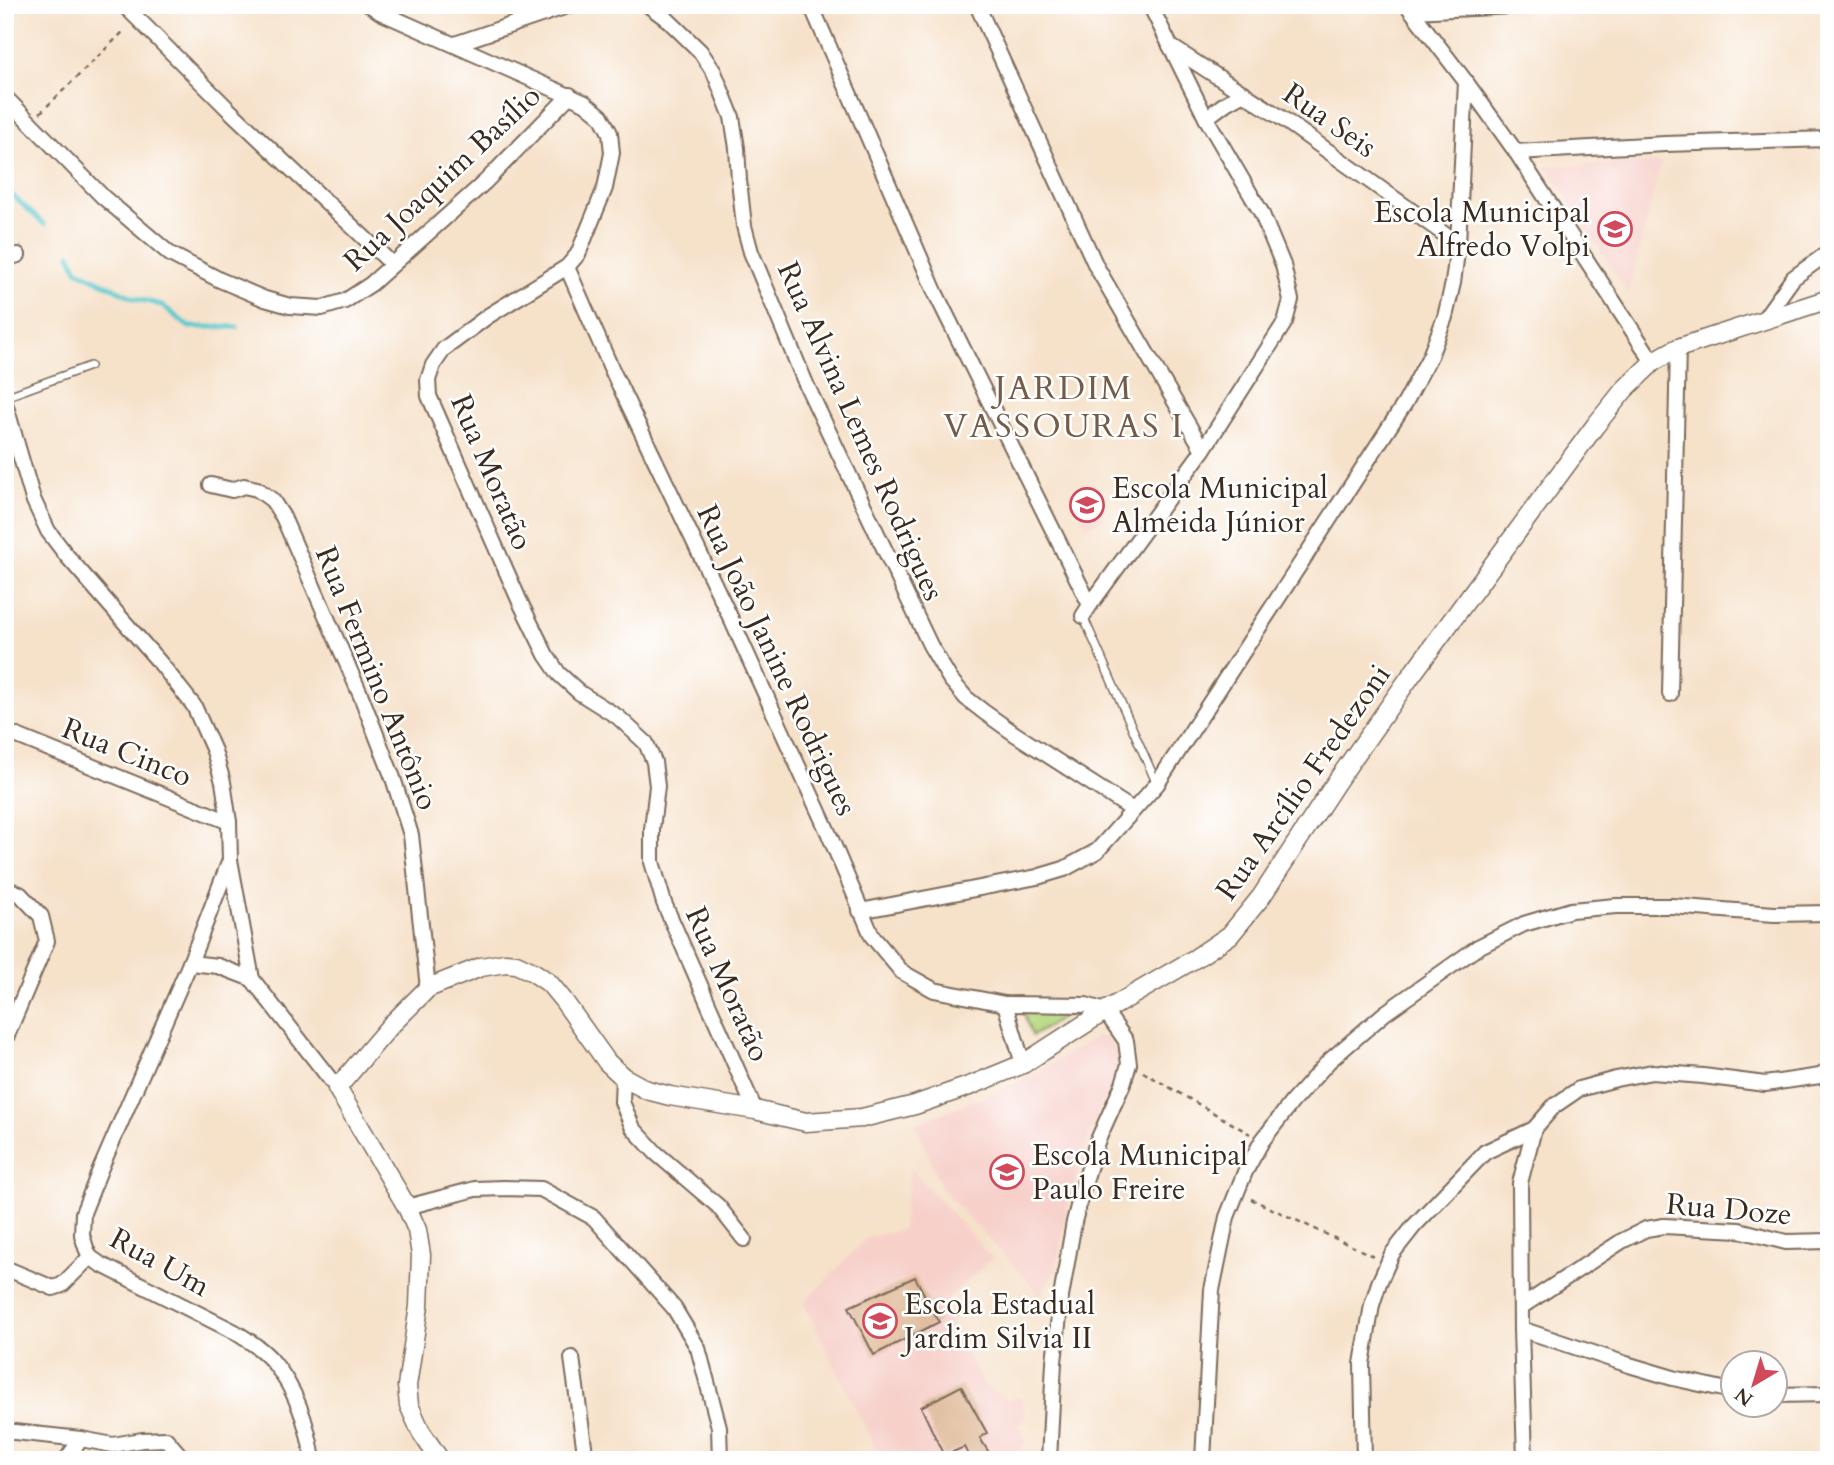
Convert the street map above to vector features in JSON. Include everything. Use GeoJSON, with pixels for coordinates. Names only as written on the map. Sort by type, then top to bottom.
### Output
{"type":"FeatureCollection","features":[{"type":"Feature","properties":{"kind":"street"},"geometry":{"type":"LineString","coordinates":[[124,5],[228,109],[392,264]]}},
{"type":"Feature","properties":{"kind":"street","name":"Rua Moratão"},"geometry":{"type":"LineString","coordinates":[[370,5],[380,12],[585,103],[601,116],[610,134],[612,153],[605,188],[578,254],[567,267],[488,316],[444,349],[432,365],[428,380],[429,396],[546,655],[559,674],[580,693],[618,717],[646,743],[654,762],[657,786],[652,829],[652,862],[664,903],[755,1110]]}},
{"type":"Feature","properties":{"kind":"street"},"geometry":{"type":"LineString","coordinates":[[455,44],[570,5]]}},
{"type":"Feature","properties":{"kind":"street","name":"Rua Alvina Lemes Rodrigues"},"geometry":{"type":"LineString","coordinates":[[648,5],[701,51],[714,72],[732,117],[744,226],[751,252],[806,384],[930,645],[950,679],[967,698],[1005,727],[1133,810]]}},
{"type":"Feature","properties":{"kind":"street"},"geometry":{"type":"LineString","coordinates":[[811,5],[936,294],[1087,610],[1203,450],[1285,322],[1291,300],[1283,265],[1261,212],[1206,118],[1150,5]]}},
{"type":"Feature","properties":{"kind":"street"},"geometry":{"type":"LineString","coordinates":[[978,5],[1097,266],[1203,450]]}},
{"type":"Feature","properties":{"kind":"street"},"geometry":{"type":"LineString","coordinates":[[1410,8],[1532,5]]}},
{"type":"Feature","properties":{"kind":"street"},"geometry":{"type":"LineString","coordinates":[[1410,8],[1516,152],[1653,362]]}},
{"type":"Feature","properties":{"kind":"street","name":"Rua Seis"},"geometry":{"type":"LineString","coordinates":[[1169,45],[1244,93],[1458,244]]}},
{"type":"Feature","properties":{"kind":"street"},"geometry":{"type":"LineString","coordinates":[[860,911],[1037,877],[1064,869],[1097,851],[1157,784],[1405,403],[1430,356],[1445,317],[1458,244],[1466,82]]}},
{"type":"Feature","properties":{"kind":"street"},"geometry":{"type":"LineString","coordinates":[[1206,118],[1244,93]]}},
{"type":"Feature","properties":{"kind":"street","name":"Rua Joaquim Basílio"},"geometry":{"type":"LineString","coordinates":[[5,97],[103,197],[170,254],[265,299],[290,306],[322,308],[345,300],[371,284],[485,182],[570,95]]}},
{"type":"Feature","properties":{"kind":"street"},"geometry":{"type":"LineString","coordinates":[[1516,152],[1829,139]]}},
{"type":"Feature","properties":{"kind":"street"},"geometry":{"type":"LineString","coordinates":[[1763,320],[1793,278],[1829,252]]}},
{"type":"Feature","properties":{"kind":"street","name":"Rua João Janine Rodrigues"},"geometry":{"type":"LineString","coordinates":[[567,267],[612,370],[732,621],[872,936],[902,972],[934,990],[1004,1004],[1086,1005],[1105,1011]]}},
{"type":"Feature","properties":{"kind":"street","name":"Rua Arcílio Fredezoni"},"geometry":{"type":"LineString","coordinates":[[337,1088],[390,1026],[428,988],[481,967],[505,963],[516,964],[549,983],[607,1062],[623,1077],[648,1090],[806,1122],[862,1118],[915,1105],[1023,1064],[1230,935],[1261,897],[1337,781],[1418,666],[1602,417],[1624,390],[1653,362],[1678,348],[1829,299]]}},
{"type":"Feature","properties":{"kind":"street"},"geometry":{"type":"LineString","coordinates":[[1670,694],[1678,348]]}},
{"type":"Feature","properties":{"kind":"street"},"geometry":{"type":"LineString","coordinates":[[5,403],[33,499],[48,531],[194,706],[214,751],[223,782],[229,822],[230,860],[253,979],[337,1088],[407,1207],[417,1230],[421,1255],[419,1306],[407,1386],[409,1405],[421,1432],[440,1460]]}},
{"type":"Feature","properties":{"kind":"street","name":"Rua Fermino Antônio"},"geometry":{"type":"LineString","coordinates":[[211,485],[232,490],[244,486],[257,489],[272,500],[284,517],[361,696],[393,778],[411,835],[428,988]]}},
{"type":"Feature","properties":{"kind":"street","name":"Rua Cinco"},"geometry":{"type":"LineString","coordinates":[[5,731],[229,822]]}},
{"type":"Feature","properties":{"kind":"street","name":"Rua Um"},"geometry":{"type":"LineString","coordinates":[[230,860],[190,963],[83,1213],[82,1235],[90,1257],[100,1264],[235,1332],[254,1344],[274,1363],[297,1399],[313,1460]]}},
{"type":"Feature","properties":{"kind":"street"},"geometry":{"type":"LineString","coordinates":[[5,888],[20,894],[41,916],[47,941],[5,1040]]}},
{"type":"Feature","properties":{"kind":"street"},"geometry":{"type":"LineString","coordinates":[[1203,1460],[1212,1290],[1227,1217],[1245,1172],[1262,1140],[1329,1061],[1385,1013],[1478,947],[1524,924],[1571,910],[1616,906],[1672,906],[1774,914],[1829,913]]}},
{"type":"Feature","properties":{"kind":"street"},"geometry":{"type":"LineString","coordinates":[[190,963],[218,967],[253,979]]}},
{"type":"Feature","properties":{"kind":"street"},"geometry":{"type":"LineString","coordinates":[[1004,1004],[1023,1064]]}},
{"type":"Feature","properties":{"kind":"street"},"geometry":{"type":"LineString","coordinates":[[1049,1460],[1054,1362],[1061,1297],[1074,1222],[1097,1142],[1129,1064],[1126,1041],[1105,1011]]}},
{"type":"Feature","properties":{"kind":"street"},"geometry":{"type":"LineString","coordinates":[[1364,1460],[1362,1364],[1372,1305],[1388,1263],[1414,1226],[1485,1153],[1534,1129],[1554,1106],[1580,1089],[1616,1079],[1652,1072],[1765,1084],[1820,1076],[1829,1070]]}},
{"type":"Feature","properties":{"kind":"street"},"geometry":{"type":"LineString","coordinates":[[623,1077],[622,1102],[633,1128],[656,1153],[718,1206],[744,1239]]}},
{"type":"Feature","properties":{"kind":"street"},"geometry":{"type":"LineString","coordinates":[[1525,1460],[1520,1183],[1534,1129]]}},
{"type":"Feature","properties":{"kind":"street"},"geometry":{"type":"LineString","coordinates":[[407,1207],[475,1189],[541,1189],[594,1218],[674,1308],[698,1348],[719,1427],[720,1460]]}},
{"type":"Feature","properties":{"kind":"street","name":"Rua Doze"},"geometry":{"type":"LineString","coordinates":[[1521,1307],[1622,1241],[1646,1229],[1664,1226],[1739,1230],[1786,1242],[1829,1241]]}},
{"type":"Feature","properties":{"kind":"street"},"geometry":{"type":"LineString","coordinates":[[5,1268],[53,1288],[62,1285],[90,1257]]}},
{"type":"Feature","properties":{"kind":"street"},"geometry":{"type":"LineString","coordinates":[[1521,1329],[1626,1364],[1718,1388]]}},
{"type":"Feature","properties":{"kind":"street"},"geometry":{"type":"LineString","coordinates":[[572,1358],[586,1460]]}},
{"type":"Feature","properties":{"kind":"street"},"geometry":{"type":"LineString","coordinates":[[1788,1395],[1829,1394]]}},
{"type":"Feature","properties":{"kind":"street"},"geometry":{"type":"LineString","coordinates":[[5,1431],[113,1445],[142,1440],[166,1440],[184,1460]]}},
{"type":"Feature","properties":{"kind":"street"},"geometry":{"type":"LineString","coordinates":[[66,1460],[82,1439]]}},
{"type":"Feature","properties":{"kind":"lane"},"geometry":{"type":"LineString","coordinates":[[5,397],[90,366]]}},
{"type":"Feature","properties":{"kind":"lane"},"geometry":{"type":"LineString","coordinates":[[1087,610],[1157,784]]}},
{"type":"Feature","properties":{"kind":"path"},"geometry":{"type":"LineString","coordinates":[[31,122],[137,18]]}},
{"type":"Feature","properties":{"kind":"path"},"geometry":{"type":"LineString","coordinates":[[1129,1064],[1262,1140]]}},
{"type":"Feature","properties":{"kind":"path"},"geometry":{"type":"LineString","coordinates":[[1237,1193],[1388,1263]]}},
{"type":"Feature","properties":{"kind":"shaded area","name":"Escola Municipal Alfredo Volpi"},"geometry":{"type":"Polygon","coordinates":[[[1661,162],[1628,293],[1546,166],[1661,162]]]}},
{"type":"Feature","properties":{"kind":"shaded area","name":"Escola Municipal Almeida Júnior"},"geometry":{"type":"Polygon","coordinates":[[[1090,486],[1105,518],[1087,527],[1069,492],[1090,486]]]}},
{"type":"Feature","properties":{"kind":"shaded area","name":"Escola Municipal Paulo Freire"},"geometry":{"type":"Polygon","coordinates":[[[1097,1037],[1108,1038],[1120,1056],[1115,1075],[1094,1121],[1066,1211],[1057,1268],[1041,1295],[942,1189],[916,1124],[1023,1080],[1097,1037]]]}},
{"type":"Feature","properties":{"kind":"shaded area","name":"Escola Estadual Jardim Silvia II"},"geometry":{"type":"Polygon","coordinates":[[[910,1168],[992,1258],[940,1305],[983,1384],[1008,1401],[1021,1397],[1026,1418],[1018,1424],[1027,1443],[1018,1450],[1026,1460],[881,1460],[804,1303],[867,1238],[902,1230],[910,1168]]]}},
{"type":"Feature","properties":{"kind":"green space"},"geometry":{"type":"Polygon","coordinates":[[[1075,1010],[1032,1036],[1023,1011],[1075,1010]]]}},
{"type":"Feature","properties":{"kind":"building"},"geometry":{"type":"Polygon","coordinates":[[[915,1277],[939,1322],[874,1355],[849,1307],[915,1277]]]}},
{"type":"Feature","properties":{"kind":"building"},"geometry":{"type":"Polygon","coordinates":[[[961,1386],[987,1433],[980,1438],[991,1456],[998,1452],[1002,1460],[971,1460],[964,1447],[944,1456],[921,1407],[961,1386]]]}},
{"type":"Feature","properties":{"kind":"waterway"},"geometry":{"type":"LineString","coordinates":[[5,189],[44,224]]}},
{"type":"Feature","properties":{"kind":"waterway"},"geometry":{"type":"LineString","coordinates":[[70,254],[77,270],[134,298],[162,305],[189,327],[237,327]]}},
{"type":"Feature","properties":{"kind":"place","name":"Escola Municipal Alfredo Volpi"},"geometry":{"type":"Point","coordinates":[1615,229]}},
{"type":"Feature","properties":{"kind":"place","name":"Escola Municipal Almeida Júnior"},"geometry":{"type":"Point","coordinates":[1087,505]}},
{"type":"Feature","properties":{"kind":"place","name":"Escola Municipal Paulo Freire"},"geometry":{"type":"Point","coordinates":[1007,1172]}},
{"type":"Feature","properties":{"kind":"place","name":"Escola Estadual Jardim Silvia II"},"geometry":{"type":"Point","coordinates":[880,1321]}},
{"type":"Feature","properties":{"kind":"district","name":"JARDIM VASSOURAS I"},"geometry":{"type":"Point","coordinates":[1064,406]}}]}
